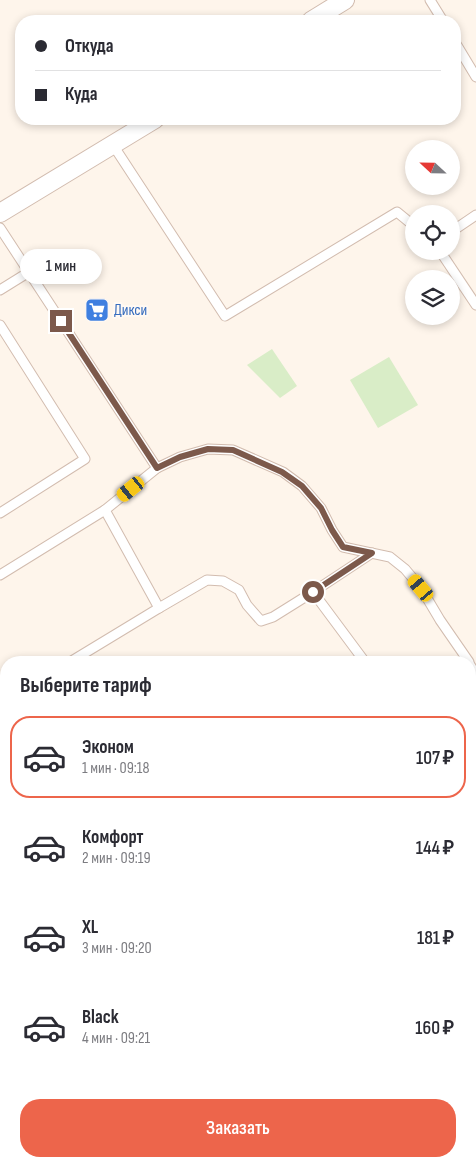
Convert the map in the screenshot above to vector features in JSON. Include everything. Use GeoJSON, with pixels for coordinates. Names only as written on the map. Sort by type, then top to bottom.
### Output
{"type":"FeatureCollection","features":[{"type":"Feature","properties":{"kind":"street"},"geometry":{"type":"LineString","coordinates":[[321,15],[345,0]]}},
{"type":"Feature","properties":{"kind":"street"},"geometry":{"type":"LineString","coordinates":[[0,213],[145,125]]}},
{"type":"Feature","properties":{"kind":"lane"},"geometry":{"type":"LineString","coordinates":[[430,0],[439,15]]}},
{"type":"Feature","properties":{"kind":"lane"},"geometry":{"type":"LineString","coordinates":[[461,52],[476,77]]}},
{"type":"Feature","properties":{"kind":"lane"},"geometry":{"type":"LineString","coordinates":[[113,145],[225,316],[397,212],[405,219]]}},
{"type":"Feature","properties":{"kind":"lane"},"geometry":{"type":"LineString","coordinates":[[460,226],[476,215]]}},
{"type":"Feature","properties":{"kind":"lane"},"geometry":{"type":"LineString","coordinates":[[0,228],[157,468]]}},
{"type":"Feature","properties":{"kind":"lane"},"geometry":{"type":"LineString","coordinates":[[446,260],[476,305]]}},
{"type":"Feature","properties":{"kind":"lane"},"geometry":{"type":"LineString","coordinates":[[0,290],[29,272]]}},
{"type":"Feature","properties":{"kind":"lane"},"geometry":{"type":"LineString","coordinates":[[0,324],[85,459],[0,513]]}},
{"type":"Feature","properties":{"kind":"lane"},"geometry":{"type":"LineString","coordinates":[[0,575],[105,510],[157,468],[180,457],[208,449],[233,450],[282,472],[302,486],[321,508],[343,547],[390,558],[406,569],[421,588],[464,656]]}},
{"type":"Feature","properties":{"kind":"lane"},"geometry":{"type":"LineString","coordinates":[[105,510],[159,608]]}},
{"type":"Feature","properties":{"kind":"lane"},"geometry":{"type":"LineString","coordinates":[[80,656],[207,580],[223,581],[239,590],[247,605],[261,621],[273,617],[372,553]]}},
{"type":"Feature","properties":{"kind":"lane"},"geometry":{"type":"LineString","coordinates":[[313,592],[361,656]]}},
{"type":"Feature","properties":{"kind":"green space"},"geometry":{"type":"Polygon","coordinates":[[[272,349],[297,386],[280,398],[247,365],[272,349]]]}},
{"type":"Feature","properties":{"kind":"green space"},"geometry":{"type":"Polygon","coordinates":[[[389,357],[418,405],[378,428],[350,380],[389,357]]]}},
{"type":"Feature","properties":{"kind":"place","name":"Дикси"},"geometry":{"type":"Point","coordinates":[97,310]}},
{"type":"Feature","properties":{"kind":"route"},"geometry":{"type":"LineString","coordinates":[[61,321],[157,468],[180,457],[208,449],[233,450],[282,472],[302,486],[321,508],[343,547],[372,553],[313,592]]}}]}
